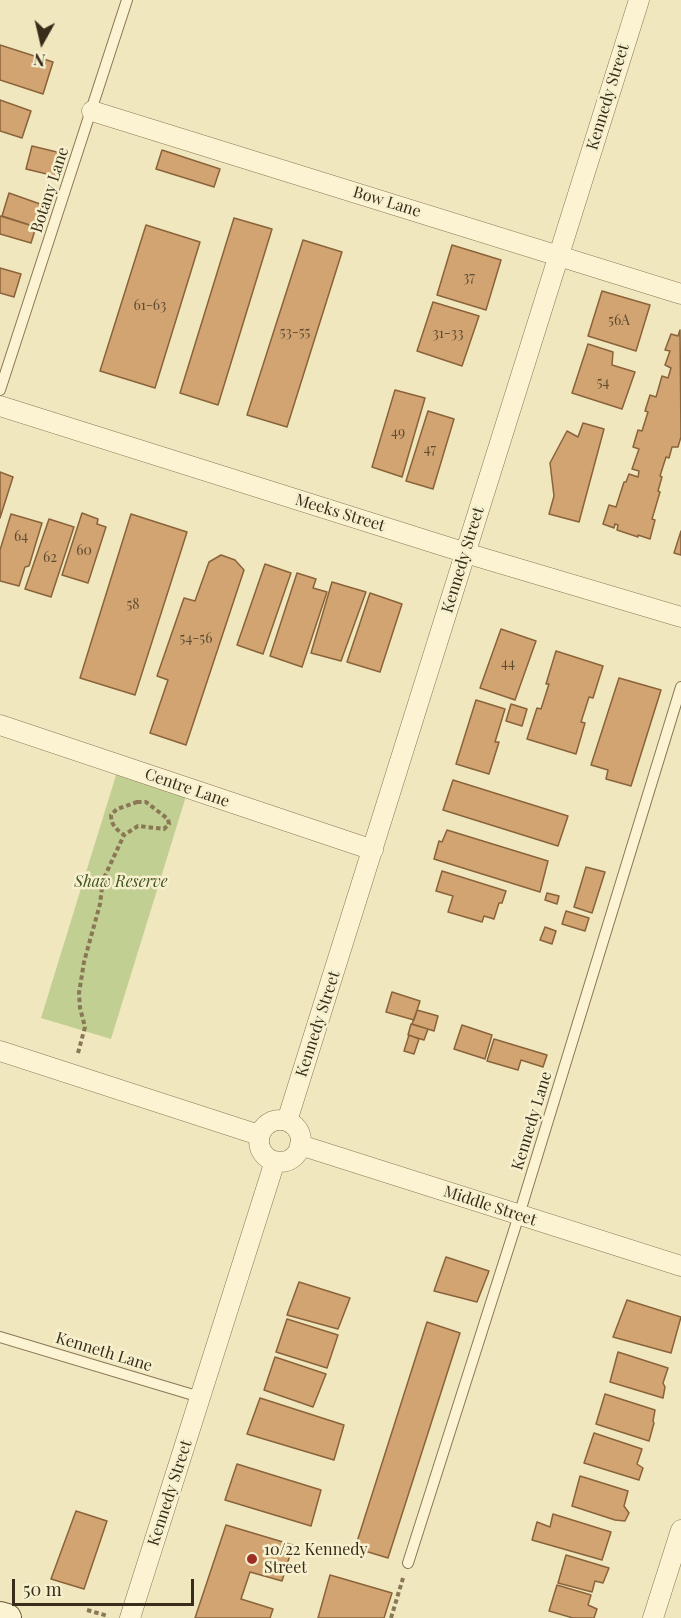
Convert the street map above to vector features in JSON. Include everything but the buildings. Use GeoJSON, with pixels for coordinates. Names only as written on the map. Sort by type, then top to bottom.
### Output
{"type":"FeatureCollection","features":[{"type":"Feature","properties":{"kind":"main road"},"geometry":{"type":"LineString","coordinates":[[0,1616],[7,1618]]}},
{"type":"Feature","properties":{"kind":"street","name":"Kennedy Street"},"geometry":{"type":"LineString","coordinates":[[287,1121],[374,850],[465,552],[639,0]]}},
{"type":"Feature","properties":{"kind":"street","name":"Bow Lane"},"geometry":{"type":"LineString","coordinates":[[92,111],[681,294]]}},
{"type":"Feature","properties":{"kind":"street","name":"Meeks Street"},"geometry":{"type":"LineString","coordinates":[[0,406],[465,552],[681,617]]}},
{"type":"Feature","properties":{"kind":"street","name":"Centre Lane"},"geometry":{"type":"LineString","coordinates":[[0,725],[374,850]]}},
{"type":"Feature","properties":{"kind":"street"},"geometry":{"type":"LineString","coordinates":[[0,1051],[260,1135]]}},
{"type":"Feature","properties":{"kind":"street"},"geometry":{"type":"LineString","coordinates":[[287,1121],[298,1130],[301,1136],[298,1152],[286,1161],[269,1159],[261,1150],[260,1135],[269,1122],[287,1121]]}},
{"type":"Feature","properties":{"kind":"street","name":"Middle Street"},"geometry":{"type":"LineString","coordinates":[[300,1145],[681,1266]]}},
{"type":"Feature","properties":{"kind":"street","name":"Kennedy Street"},"geometry":{"type":"LineString","coordinates":[[130,1618],[276,1161]]}},
{"type":"Feature","properties":{"kind":"street"},"geometry":{"type":"LineString","coordinates":[[653,1618],[681,1530]]}},
{"type":"Feature","properties":{"kind":"lane","name":"Botany Lane"},"geometry":{"type":"LineString","coordinates":[[0,390],[127,0]]}},
{"type":"Feature","properties":{"kind":"lane","name":"Kennedy Lane"},"geometry":{"type":"LineString","coordinates":[[408,1563],[519,1215],[681,687]]}},
{"type":"Feature","properties":{"kind":"lane","name":"Kenneth Lane"},"geometry":{"type":"LineString","coordinates":[[0,1337],[200,1397]]}},
{"type":"Feature","properties":{"kind":"path"},"geometry":{"type":"LineString","coordinates":[[72,1074],[85,1027],[79,993],[84,962],[100,904],[103,880],[124,835],[138,826],[164,829],[169,824],[168,819],[146,802],[128,804],[111,815],[111,822],[124,835]]}},
{"type":"Feature","properties":{"kind":"path"},"geometry":{"type":"LineString","coordinates":[[391,1618],[408,1563]]}},
{"type":"Feature","properties":{"kind":"path"},"geometry":{"type":"LineString","coordinates":[[87,1610],[108,1616]]}},
{"type":"Feature","properties":{"kind":"green space","name":"Shaw Reserve"},"geometry":{"type":"Polygon","coordinates":[[[117,772],[187,793],[111,1039],[41,1018],[117,772]]]}},
{"type":"Feature","properties":{"kind":"place","name":"10/22 Kennedy Street"},"geometry":{"type":"Point","coordinates":[252,1559]}}]}
